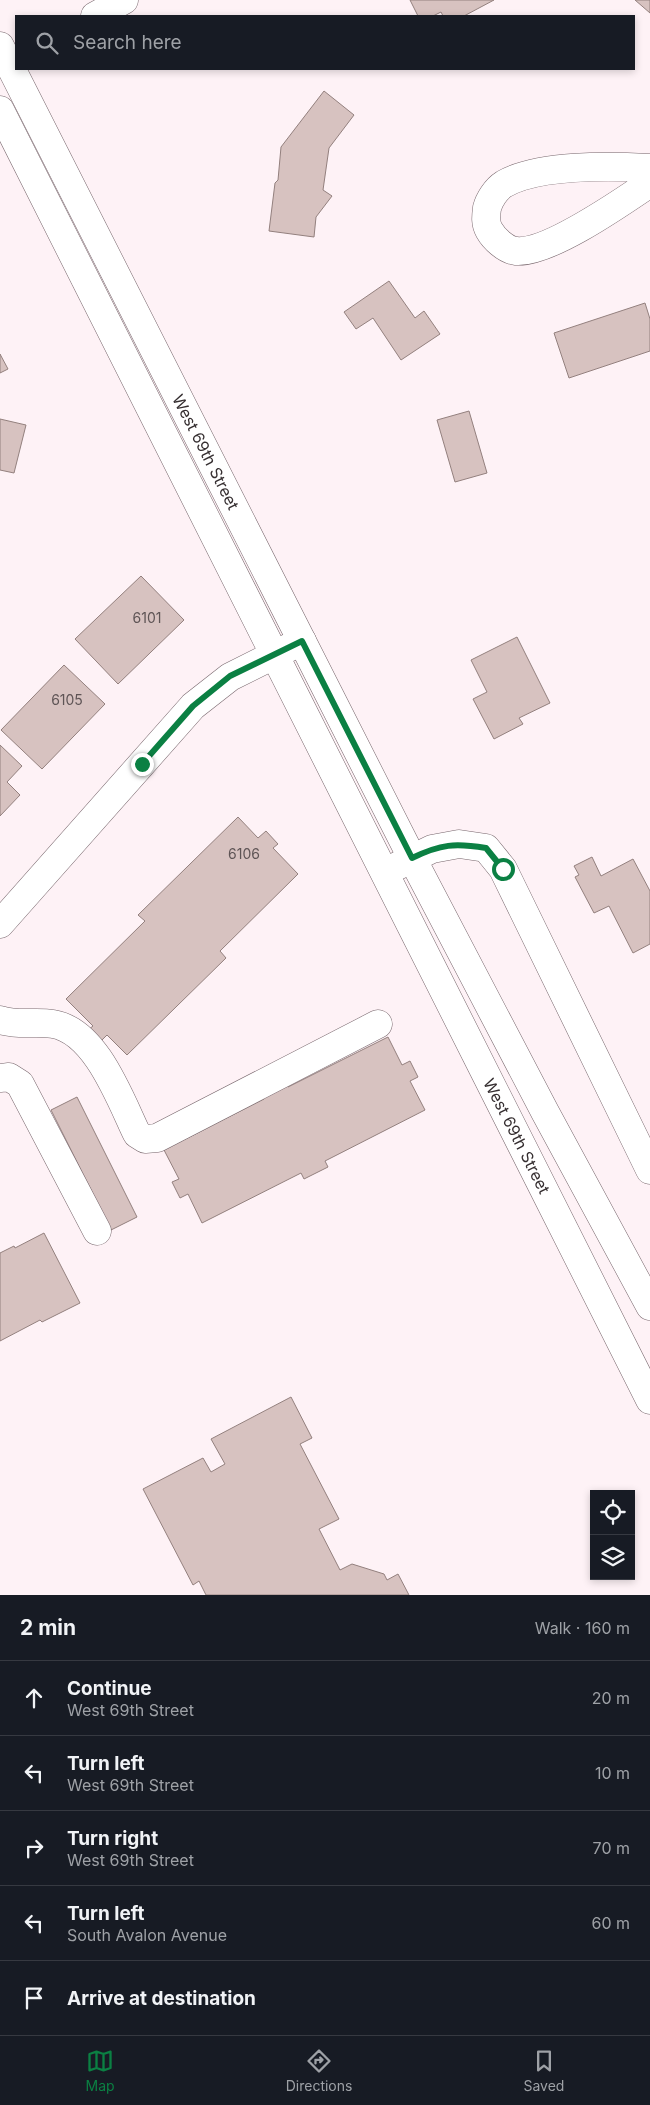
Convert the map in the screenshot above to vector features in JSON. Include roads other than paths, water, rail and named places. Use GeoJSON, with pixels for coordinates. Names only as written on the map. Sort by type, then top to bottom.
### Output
{"type":"FeatureCollection","features":[{"type":"Feature","properties":{"kind":"main road"},"geometry":{"type":"LineString","coordinates":[[96,15],[124,0]]}},
{"type":"Feature","properties":{"kind":"main road","name":"West 69th Street"},"geometry":{"type":"LineString","coordinates":[[6,59],[412,858],[549,1120],[650,1306]]}},
{"type":"Feature","properties":{"kind":"main road","name":"West 69th Street"},"geometry":{"type":"LineString","coordinates":[[0,110],[650,1400]]}},
{"type":"Feature","properties":{"kind":"main road"},"geometry":{"type":"LineString","coordinates":[[650,168],[575,169],[530,173],[503,185],[489,200],[485,218],[489,230],[500,243],[515,251],[535,248],[572,232],[650,183]]}},
{"type":"Feature","properties":{"kind":"main road"},"geometry":{"type":"LineString","coordinates":[[0,924],[193,706],[230,676],[302,641]]}},
{"type":"Feature","properties":{"kind":"main road"},"geometry":{"type":"LineString","coordinates":[[384,872],[432,849],[459,844],[486,848],[503,869],[650,1170]]}},
{"type":"Feature","properties":{"kind":"main road"},"geometry":{"type":"LineString","coordinates":[[0,1020],[13,1024],[54,1024],[66,1028],[82,1038],[101,1062],[137,1134],[145,1139],[157,1138],[378,1024]]}},
{"type":"Feature","properties":{"kind":"main road"},"geometry":{"type":"LineString","coordinates":[[0,1078],[9,1077],[20,1084],[97,1231]]}}]}
